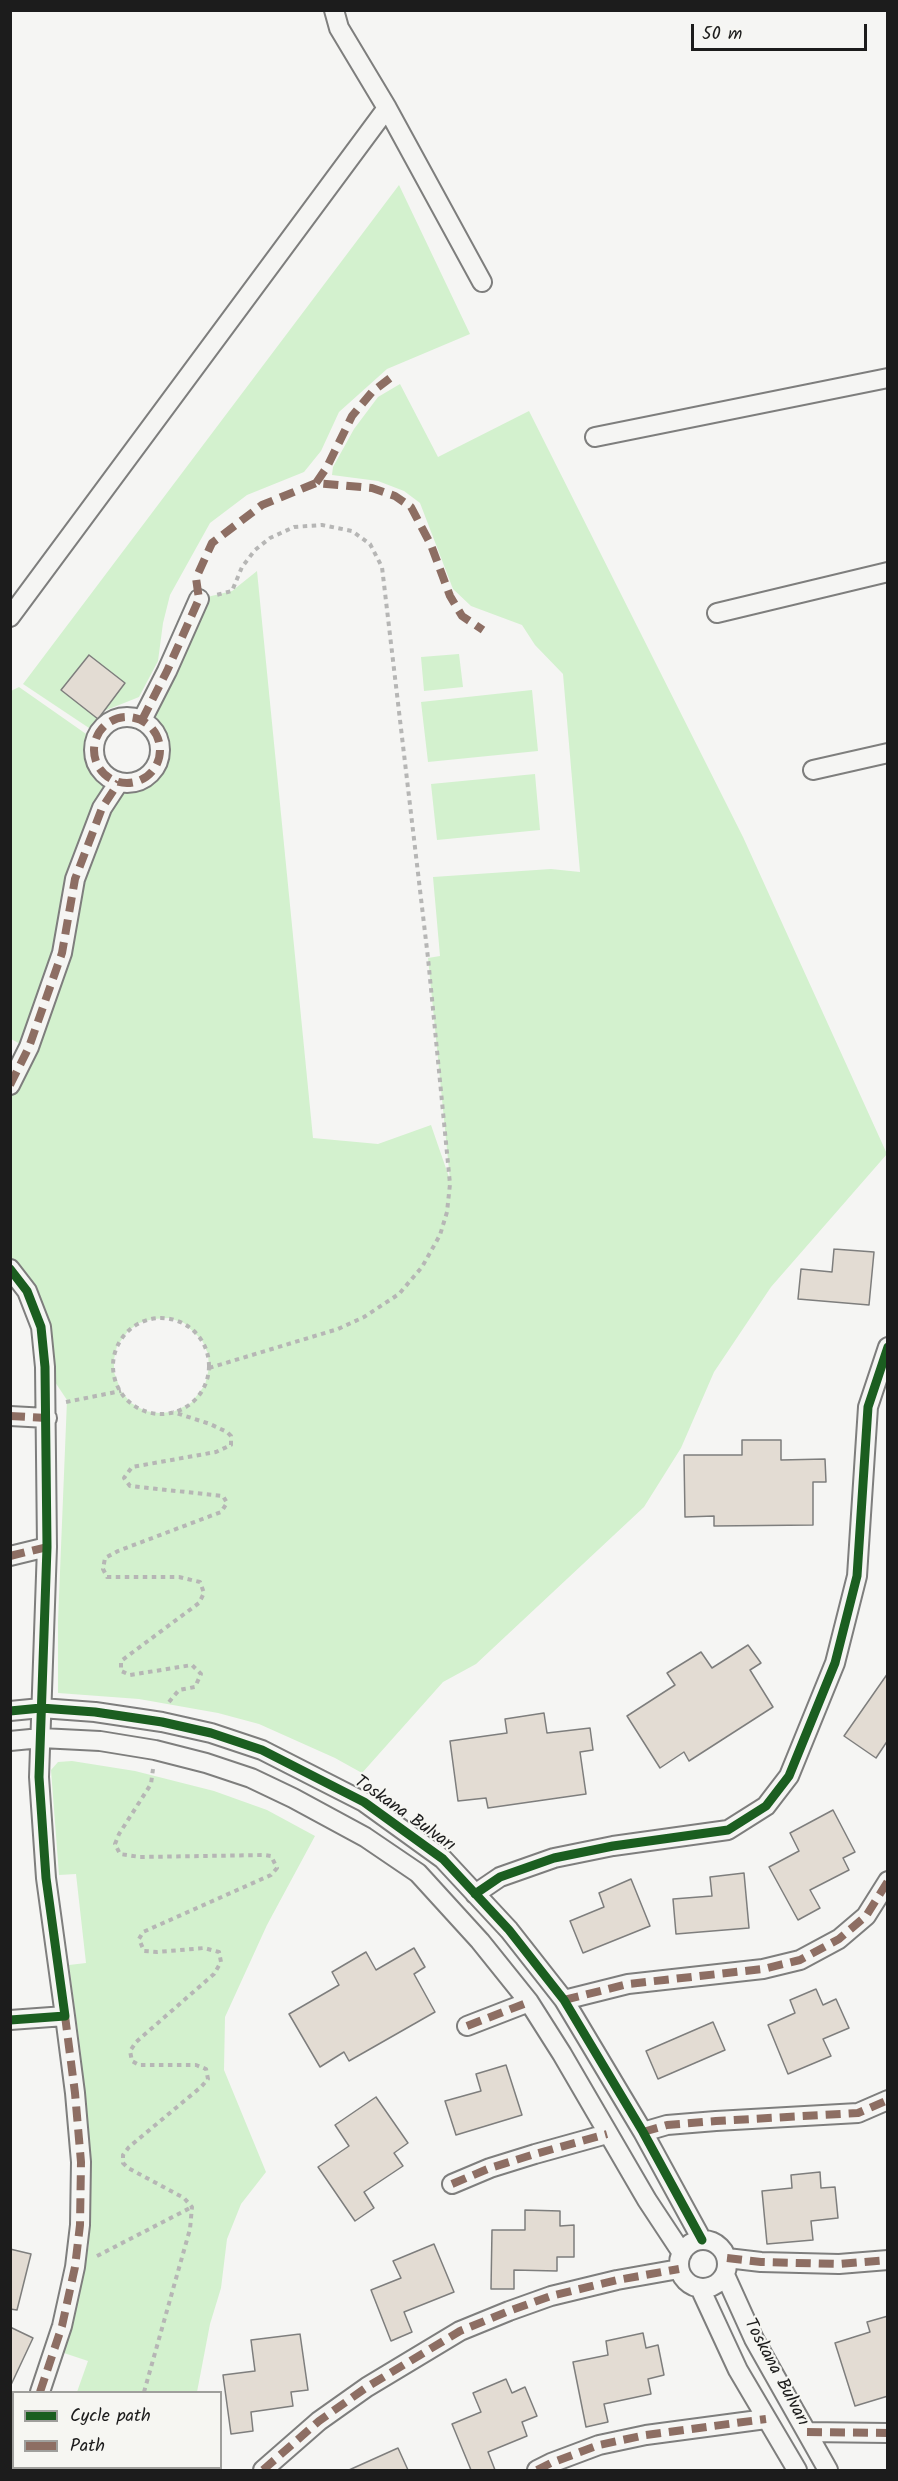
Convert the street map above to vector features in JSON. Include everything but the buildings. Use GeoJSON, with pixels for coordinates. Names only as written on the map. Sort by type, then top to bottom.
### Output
{"type":"FeatureCollection","features":[{"type":"Feature","properties":{"kind":"street"},"geometry":{"type":"LineString","coordinates":[[334,10],[339,28],[387,108],[482,282]]}},
{"type":"Feature","properties":{"kind":"street"},"geometry":{"type":"LineString","coordinates":[[10,617],[387,108]]}},
{"type":"Feature","properties":{"kind":"street"},"geometry":{"type":"LineString","coordinates":[[595,436],[888,378]]}},
{"type":"Feature","properties":{"kind":"street"},"geometry":{"type":"LineString","coordinates":[[717,613],[888,572]]}},
{"type":"Feature","properties":{"kind":"street"},"geometry":{"type":"LineString","coordinates":[[142,720],[199,599]]}},
{"type":"Feature","properties":{"kind":"street"},"geometry":{"type":"LineString","coordinates":[[132,717],[142,720],[157,735],[160,755],[157,765],[141,780],[130,783],[108,778],[100,770],[95,759],[93,748],[96,737],[111,721],[132,717]]}},
{"type":"Feature","properties":{"kind":"street"},"geometry":{"type":"LineString","coordinates":[[813,770],[888,753]]}},
{"type":"Feature","properties":{"kind":"street"},"geometry":{"type":"LineString","coordinates":[[10,1085],[28,1047],[62,953],[75,879],[102,808],[119,782]]}},
{"type":"Feature","properties":{"kind":"street"},"geometry":{"type":"LineString","coordinates":[[10,1269],[27,1291],[42,1327],[47,1418],[47,1547],[39,1777],[46,1878],[75,2093],[81,2162],[80,2225],[75,2267],[62,2326],[40,2391]]}},
{"type":"Feature","properties":{"kind":"street"},"geometry":{"type":"LineString","coordinates":[[475,1894],[500,1877],[554,1858],[613,1846],[728,1830],[766,1806],[789,1776],[835,1663],[857,1576],[868,1407],[888,1347]]}},
{"type":"Feature","properties":{"kind":"street"},"geometry":{"type":"LineString","coordinates":[[10,1416],[47,1418]]}},
{"type":"Feature","properties":{"kind":"street"},"geometry":{"type":"LineString","coordinates":[[10,1556],[47,1547]]}},
{"type":"Feature","properties":{"kind":"street","name":"Toskana Bulvarı"},"geometry":{"type":"LineString","coordinates":[[10,1711],[41,1708],[95,1712],[162,1722],[211,1733],[262,1750],[364,1803],[443,1859],[509,1930],[564,2000],[643,2132],[702,2240],[718,2245],[754,2339],[828,2470]]}},
{"type":"Feature","properties":{"kind":"street","name":"Toskana Bulvarı"},"geometry":{"type":"LineString","coordinates":[[10,1741],[41,1738],[100,1741],[155,1750],[206,1763],[251,1778],[293,1798],[365,1837],[418,1874],[480,1941],[529,2002],[562,2054],[681,2261],[687,2282],[700,2288],[738,2370],[796,2470]]}},
{"type":"Feature","properties":{"kind":"street"},"geometry":{"type":"LineString","coordinates":[[564,2000],[628,1984],[763,1969],[800,1960],[839,1939],[866,1916],[888,1881]]}},
{"type":"Feature","properties":{"kind":"street"},"geometry":{"type":"LineString","coordinates":[[467,2026],[529,2002]]}},
{"type":"Feature","properties":{"kind":"street"},"geometry":{"type":"LineString","coordinates":[[10,2020],[65,2016]]}},
{"type":"Feature","properties":{"kind":"street"},"geometry":{"type":"LineString","coordinates":[[643,2132],[668,2125],[858,2113],[888,2100]]}},
{"type":"Feature","properties":{"kind":"street"},"geometry":{"type":"LineString","coordinates":[[453,2184],[490,2168],[608,2134]]}},
{"type":"Feature","properties":{"kind":"street"},"geometry":{"type":"LineString","coordinates":[[264,2470],[319,2421],[366,2387],[460,2331],[551,2296],[681,2261],[687,2246],[702,2240]]}},
{"type":"Feature","properties":{"kind":"street"},"geometry":{"type":"LineString","coordinates":[[700,2288],[715,2285],[726,2267],[761,2262],[839,2264],[888,2260]]}},
{"type":"Feature","properties":{"kind":"street"},"geometry":{"type":"LineString","coordinates":[[537,2470],[599,2445],[656,2434],[766,2419]]}},
{"type":"Feature","properties":{"kind":"street"},"geometry":{"type":"LineString","coordinates":[[807,2432],[888,2433]]}},
{"type":"Feature","properties":{"kind":"path"},"geometry":{"type":"LineString","coordinates":[[199,599],[232,591],[242,567],[255,550],[270,538],[294,527],[322,525],[351,531],[370,544],[382,567],[428,957],[450,1184],[447,1212],[440,1235],[422,1267],[399,1294],[364,1317],[338,1329],[209,1368]]}},
{"type":"Feature","properties":{"kind":"path"},"geometry":{"type":"LineString","coordinates":[[162,1722],[162,1713],[171,1698],[179,1690],[195,1686],[201,1674],[192,1665],[130,1675],[121,1671],[121,1661],[199,1602],[204,1593],[200,1582],[179,1577],[107,1576],[103,1569],[105,1558],[221,1512],[227,1503],[223,1496],[130,1486],[124,1478],[132,1467],[216,1452],[231,1445],[231,1436],[210,1424],[173,1412],[146,1411],[132,1403],[121,1391],[114,1372],[117,1346],[128,1331],[139,1323],[153,1318],[169,1318],[184,1323],[194,1331],[205,1347],[209,1368],[205,1385],[191,1403],[173,1412]]}},
{"type":"Feature","properties":{"kind":"path"},"geometry":{"type":"LineString","coordinates":[[47,1418],[67,1400],[121,1391]]}},
{"type":"Feature","properties":{"kind":"path"},"geometry":{"type":"LineString","coordinates":[[144,2391],[190,2229],[192,2207],[184,2198],[128,2168],[123,2163],[123,2155],[129,2147],[208,2079],[206,2069],[196,2065],[139,2065],[132,2061],[130,2051],[136,2043],[214,1974],[221,1962],[219,1952],[204,1948],[144,1951],[138,1943],[139,1939],[143,1932],[271,1875],[277,1868],[271,1856],[265,1855],[140,1857],[120,1854],[116,1844],[119,1834],[151,1784],[155,1750]]}},
{"type":"Feature","properties":{"kind":"path"},"geometry":{"type":"LineString","coordinates":[[75,2267],[192,2207]]}},
{"type":"Feature","properties":{"kind":"green space"},"geometry":{"type":"Polygon","coordinates":[[[399,185],[470,334],[387,369],[339,412],[321,451],[304,472],[247,495],[210,523],[170,595],[163,623],[158,661],[139,697],[104,711],[89,728],[23,684],[399,185]]]}},
{"type":"Feature","properties":{"kind":"green space"},"geometry":{"type":"Polygon","coordinates":[[[400,384],[438,457],[529,411],[743,837],[887,1154],[771,1287],[714,1372],[681,1448],[644,1507],[476,1664],[443,1682],[362,1773],[335,1758],[259,1724],[218,1713],[139,1699],[58,1693],[58,1621],[67,1400],[45,1367],[41,1327],[11,1269],[10,1085],[28,1048],[11,1039],[11,691],[19,687],[89,736],[87,752],[93,774],[102,782],[105,791],[119,782],[130,783],[141,780],[150,774],[160,755],[157,735],[142,720],[199,599],[232,591],[257,571],[313,1138],[378,1144],[431,1125],[450,1180],[428,958],[440,956],[433,877],[551,869],[580,872],[563,674],[535,645],[522,625],[471,606],[453,589],[420,503],[404,491],[378,481],[332,475],[333,467],[354,429],[378,397],[400,384]],[[169,1318],[139,1323],[128,1331],[117,1346],[114,1372],[121,1391],[131,1403],[145,1411],[173,1412],[191,1403],[205,1385],[209,1368],[208,1354],[202,1340],[184,1323],[169,1318]]]}},
{"type":"Feature","properties":{"kind":"green space"},"geometry":{"type":"Polygon","coordinates":[[[459,654],[463,687],[424,691],[421,657],[459,654]]]}},
{"type":"Feature","properties":{"kind":"green space"},"geometry":{"type":"Polygon","coordinates":[[[532,690],[538,751],[428,762],[421,702],[532,690]]]}},
{"type":"Feature","properties":{"kind":"green space"},"geometry":{"type":"Polygon","coordinates":[[[535,774],[540,830],[437,840],[431,784],[535,774]]]}},
{"type":"Feature","properties":{"kind":"green space"},"geometry":{"type":"Polygon","coordinates":[[[72,1761],[135,1771],[214,1791],[267,1810],[315,1836],[267,1925],[225,2017],[224,2070],[266,2172],[241,2204],[227,2239],[221,2288],[210,2324],[197,2391],[77,2391],[88,2361],[64,2353],[89,2245],[81,2054],[69,1965],[86,1963],[76,1874],[59,1875],[51,1770],[58,1762],[72,1761]]]}},
{"type":"Feature","properties":{"kind":"green space"},"geometry":{"type":"Polygon","coordinates":[[[50,2469],[178,2469],[178,2470],[50,2469]]]}},
{"type":"Feature","properties":{"kind":"marked path"},"geometry":{"type":"LineString","coordinates":[[316,483],[327,467],[352,416],[372,392],[394,375]]}},
{"type":"Feature","properties":{"kind":"marked path"},"geometry":{"type":"LineString","coordinates":[[142,720],[199,599],[196,578],[212,543],[262,505],[316,483],[372,488],[395,496],[411,507],[431,545],[450,596],[462,616],[483,630]]}},
{"type":"Feature","properties":{"kind":"marked path"},"geometry":{"type":"LineString","coordinates":[[127,717],[140,719],[155,732],[160,750],[158,763],[145,778],[127,783],[114,781],[99,768],[94,750],[96,737],[109,722],[127,717]]}},
{"type":"Feature","properties":{"kind":"marked path"},"geometry":{"type":"LineString","coordinates":[[10,1085],[29,1047],[62,953],[75,879],[102,808],[119,782]]}},
{"type":"Feature","properties":{"kind":"marked path"},"geometry":{"type":"LineString","coordinates":[[10,1416],[47,1418]]}},
{"type":"Feature","properties":{"kind":"marked path"},"geometry":{"type":"LineString","coordinates":[[10,1556],[47,1547]]}},
{"type":"Feature","properties":{"kind":"marked path"},"geometry":{"type":"LineString","coordinates":[[564,2000],[628,1984],[763,1969],[800,1960],[839,1939],[866,1916],[888,1881]]}},
{"type":"Feature","properties":{"kind":"marked path"},"geometry":{"type":"LineString","coordinates":[[467,2026],[529,2002]]}},
{"type":"Feature","properties":{"kind":"marked path"},"geometry":{"type":"LineString","coordinates":[[40,2391],[62,2326],[75,2267],[80,2225],[81,2162],[65,2016]]}},
{"type":"Feature","properties":{"kind":"marked path"},"geometry":{"type":"LineString","coordinates":[[643,2132],[667,2125],[858,2113],[888,2100]]}},
{"type":"Feature","properties":{"kind":"marked path"},"geometry":{"type":"LineString","coordinates":[[452,2184],[490,2168],[607,2134]]}},
{"type":"Feature","properties":{"kind":"marked path"},"geometry":{"type":"LineString","coordinates":[[727,2258],[761,2262],[839,2264],[888,2260]]}},
{"type":"Feature","properties":{"kind":"marked path"},"geometry":{"type":"LineString","coordinates":[[263,2470],[319,2421],[367,2387],[460,2331],[551,2296],[617,2280],[679,2269]]}},
{"type":"Feature","properties":{"kind":"marked path"},"geometry":{"type":"LineString","coordinates":[[537,2470],[599,2445],[646,2435],[766,2419]]}},
{"type":"Feature","properties":{"kind":"marked path"},"geometry":{"type":"LineString","coordinates":[[807,2432],[888,2433]]}},
{"type":"Feature","properties":{"kind":"cycle path"},"geometry":{"type":"LineString","coordinates":[[10,1269],[27,1291],[41,1327],[45,1367],[47,1547],[39,1777],[46,1878],[65,2016],[10,2020]]}},
{"type":"Feature","properties":{"kind":"cycle path"},"geometry":{"type":"LineString","coordinates":[[475,1894],[500,1877],[554,1858],[613,1846],[728,1830],[766,1806],[789,1776],[835,1663],[857,1576],[868,1407],[888,1347]]}},
{"type":"Feature","properties":{"kind":"cycle path"},"geometry":{"type":"LineString","coordinates":[[10,1711],[41,1708],[95,1712],[162,1722],[211,1733],[262,1750],[364,1802],[443,1859],[509,1930],[564,2000],[643,2132],[702,2240]]}}]}
